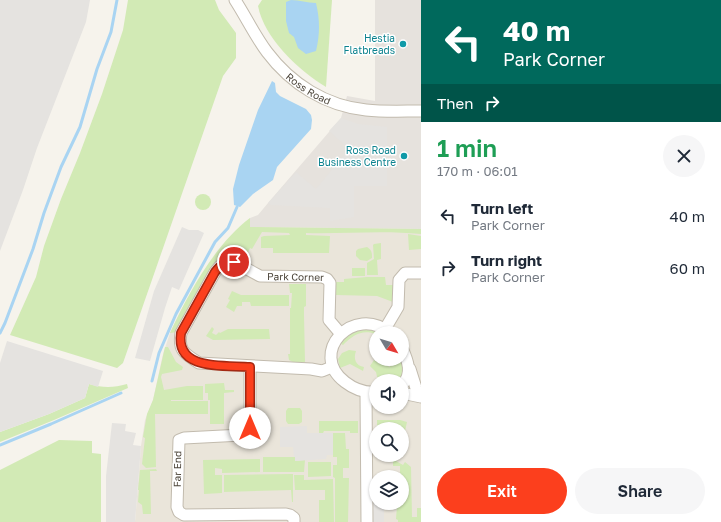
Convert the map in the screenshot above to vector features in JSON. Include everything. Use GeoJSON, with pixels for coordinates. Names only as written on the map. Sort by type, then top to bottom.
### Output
{"type":"FeatureCollection","features":[{"type":"Feature","properties":{"kind":"street","name":"Ross Road"},"geometry":{"type":"LineString","coordinates":[[235,0],[260,42],[272,58],[292,78],[314,94],[355,108],[381,111],[421,111]]}},
{"type":"Feature","properties":{"kind":"street","name":"Park Corner"},"geometry":{"type":"LineString","coordinates":[[332,367],[322,371],[311,369],[199,364],[185,355],[181,348],[181,333],[215,272],[220,266],[234,262],[260,276],[322,276],[327,279],[330,283],[329,320],[340,333]]}},
{"type":"Feature","properties":{"kind":"street"},"geometry":{"type":"LineString","coordinates":[[389,326],[398,307],[399,280],[405,273],[421,273]]}},
{"type":"Feature","properties":{"kind":"street"},"geometry":{"type":"LineString","coordinates":[[369,391],[345,382],[336,373],[332,367],[332,350],[340,333],[348,328],[363,324],[371,324],[376,326]]}},
{"type":"Feature","properties":{"kind":"street"},"geometry":{"type":"LineString","coordinates":[[409,366],[420,396]]}},
{"type":"Feature","properties":{"kind":"street","name":"Far End"},"geometry":{"type":"LineString","coordinates":[[250,367],[250,428],[242,435],[184,438],[179,440],[177,507],[179,512],[184,515],[286,514],[294,518],[294,522]]}},
{"type":"Feature","properties":{"kind":"street"},"geometry":{"type":"LineString","coordinates":[[408,374],[410,369]]}},
{"type":"Feature","properties":{"kind":"street"},"geometry":{"type":"LineString","coordinates":[[409,394],[420,396]]}},
{"type":"Feature","properties":{"kind":"street"},"geometry":{"type":"LineString","coordinates":[[367,522],[370,414]]}},
{"type":"Feature","properties":{"kind":"shaded area"},"geometry":{"type":"Polygon","coordinates":[[[0,0],[90,0],[86,22],[37,148],[0,251],[0,0]]]}},
{"type":"Feature","properties":{"kind":"shaded area"},"geometry":{"type":"Polygon","coordinates":[[[375,0],[421,0],[421,229],[250,227],[250,218],[258,215],[341,118],[347,96],[375,101],[375,0]]]}},
{"type":"Feature","properties":{"kind":"shaded area"},"geometry":{"type":"Polygon","coordinates":[[[341,118],[358,124],[387,127],[387,186],[354,186],[354,217],[330,221],[330,208],[271,205],[268,203],[296,172],[316,189],[349,149],[329,131],[341,118]]]}},
{"type":"Feature","properties":{"kind":"shaded area"},"geometry":{"type":"Polygon","coordinates":[[[250,218],[250,227],[421,229],[421,522],[135,522],[141,446],[145,420],[153,400],[163,354],[170,333],[181,310],[209,264],[224,244],[250,218]]]}},
{"type":"Feature","properties":{"kind":"shaded area"},"geometry":{"type":"Polygon","coordinates":[[[182,227],[189,230],[198,230],[204,233],[179,290],[172,287],[150,361],[135,358],[154,291],[182,227]]]}},
{"type":"Feature","properties":{"kind":"shaded area"},"geometry":{"type":"Polygon","coordinates":[[[7,341],[103,371],[98,387],[89,384],[85,398],[49,414],[0,432],[0,363],[7,341]]]}},
{"type":"Feature","properties":{"kind":"shaded area"},"geometry":{"type":"Polygon","coordinates":[[[112,423],[126,424],[125,431],[136,433],[133,445],[141,446],[135,522],[106,522],[106,476],[112,423]]]}},
{"type":"Feature","properties":{"kind":"shaded area"},"geometry":{"type":"Polygon","coordinates":[[[307,426],[307,433],[333,433],[333,455],[327,455],[326,459],[295,461],[293,447],[280,447],[280,427],[307,426]]]}},
{"type":"Feature","properties":{"kind":"shaded area"},"geometry":{"type":"Polygon","coordinates":[[[367,478],[369,478],[369,510],[384,510],[384,522],[367,522],[367,478]]]}},
{"type":"Feature","properties":{"kind":"green space"},"geometry":{"type":"Polygon","coordinates":[[[128,0],[215,0],[219,10],[236,33],[236,58],[223,76],[123,363],[117,368],[10,335],[36,277],[44,246],[102,94],[123,30],[128,0]]]}},
{"type":"Feature","properties":{"kind":"green space"},"geometry":{"type":"Polygon","coordinates":[[[262,0],[332,0],[326,87],[294,63],[275,41],[267,30],[258,6],[262,0]]]}},
{"type":"Feature","properties":{"kind":"green space"},"geometry":{"type":"Polygon","coordinates":[[[203,194],[209,196],[211,202],[209,208],[203,210],[197,208],[195,202],[197,196],[203,194]]]}},
{"type":"Feature","properties":{"kind":"green space"},"geometry":{"type":"Polygon","coordinates":[[[250,218],[250,227],[421,229],[421,234],[392,232],[306,233],[306,235],[330,236],[329,253],[273,253],[273,248],[261,248],[261,237],[290,235],[289,233],[262,232],[252,249],[250,248],[244,262],[231,259],[178,332],[170,333],[194,286],[214,256],[225,241],[250,218]]]}},
{"type":"Feature","properties":{"kind":"green space"},"geometry":{"type":"Polygon","coordinates":[[[408,234],[421,236],[421,249],[409,250],[408,234]]]}},
{"type":"Feature","properties":{"kind":"green space"},"geometry":{"type":"Polygon","coordinates":[[[381,243],[381,259],[377,260],[378,275],[367,275],[367,263],[374,259],[373,245],[381,243]]]}},
{"type":"Feature","properties":{"kind":"green space"},"geometry":{"type":"Polygon","coordinates":[[[367,247],[370,249],[372,258],[367,261],[360,260],[356,256],[356,251],[367,247]]]}},
{"type":"Feature","properties":{"kind":"green space"},"geometry":{"type":"Polygon","coordinates":[[[352,268],[365,268],[365,276],[352,276],[352,268]]]}},
{"type":"Feature","properties":{"kind":"green space"},"geometry":{"type":"Polygon","coordinates":[[[385,277],[386,285],[393,285],[393,302],[377,296],[336,295],[336,282],[344,282],[344,279],[385,277]]]}},
{"type":"Feature","properties":{"kind":"green space"},"geometry":{"type":"Polygon","coordinates":[[[289,284],[306,284],[306,306],[304,307],[305,362],[293,362],[289,360],[290,308],[292,293],[290,293],[289,284]]]}},
{"type":"Feature","properties":{"kind":"green space"},"geometry":{"type":"Polygon","coordinates":[[[232,291],[241,295],[289,295],[289,306],[251,306],[250,302],[242,302],[242,306],[237,306],[234,312],[226,307],[230,300],[228,299],[232,291]]]}},
{"type":"Feature","properties":{"kind":"green space"},"geometry":{"type":"Polygon","coordinates":[[[212,327],[214,329],[212,333],[216,335],[219,332],[220,333],[228,329],[269,329],[270,339],[213,340],[206,336],[212,327]]]}},
{"type":"Feature","properties":{"kind":"green space"},"geometry":{"type":"Polygon","coordinates":[[[365,327],[369,328],[369,333],[358,334],[350,338],[343,345],[341,344],[346,335],[365,327]]]}},
{"type":"Feature","properties":{"kind":"green space"},"geometry":{"type":"Polygon","coordinates":[[[165,347],[168,347],[176,362],[183,367],[182,370],[162,374],[161,377],[164,390],[187,386],[203,386],[203,400],[171,401],[208,401],[208,414],[155,414],[156,467],[146,468],[142,464],[145,438],[143,437],[147,414],[153,400],[165,347]]]}},
{"type":"Feature","properties":{"kind":"green space"},"geometry":{"type":"Polygon","coordinates":[[[349,350],[356,351],[356,362],[364,367],[363,371],[350,364],[340,368],[338,359],[342,353],[349,350]]]}},
{"type":"Feature","properties":{"kind":"green space"},"geometry":{"type":"Polygon","coordinates":[[[370,366],[388,366],[404,366],[403,374],[376,374],[370,366]]]}},
{"type":"Feature","properties":{"kind":"green space"},"geometry":{"type":"Polygon","coordinates":[[[224,383],[225,390],[234,390],[234,392],[224,393],[224,424],[210,424],[210,400],[208,400],[208,393],[205,393],[205,384],[224,383]]]}},
{"type":"Feature","properties":{"kind":"green space"},"geometry":{"type":"Polygon","coordinates":[[[89,384],[108,387],[127,384],[128,388],[0,442],[0,432],[49,414],[85,398],[89,384]]]}},
{"type":"Feature","properties":{"kind":"green space"},"geometry":{"type":"Polygon","coordinates":[[[288,408],[300,408],[302,411],[302,422],[299,424],[288,424],[286,421],[286,411],[288,408]]]}},
{"type":"Feature","properties":{"kind":"green space"},"geometry":{"type":"Polygon","coordinates":[[[377,420],[400,420],[407,422],[377,422],[377,420]]]}},
{"type":"Feature","properties":{"kind":"green space"},"geometry":{"type":"Polygon","coordinates":[[[319,421],[358,421],[358,433],[350,433],[350,431],[324,431],[323,433],[319,433],[319,421]]]}},
{"type":"Feature","properties":{"kind":"green space"},"geometry":{"type":"Polygon","coordinates":[[[333,433],[345,433],[346,449],[349,449],[349,468],[343,468],[343,478],[349,478],[348,522],[335,522],[335,478],[333,477],[333,465],[337,465],[337,457],[333,457],[333,433]]]}},
{"type":"Feature","properties":{"kind":"green space"},"geometry":{"type":"Polygon","coordinates":[[[59,440],[92,441],[92,453],[101,454],[101,522],[0,522],[0,470],[59,440]]]}},
{"type":"Feature","properties":{"kind":"green space"},"geometry":{"type":"Polygon","coordinates":[[[263,457],[295,457],[295,461],[305,460],[304,472],[263,472],[263,457]]]}},
{"type":"Feature","properties":{"kind":"green space"},"geometry":{"type":"Polygon","coordinates":[[[260,459],[260,472],[222,473],[222,469],[215,468],[215,475],[222,475],[222,493],[204,494],[203,460],[260,459]]]}},
{"type":"Feature","properties":{"kind":"green space"},"geometry":{"type":"Polygon","coordinates":[[[308,462],[331,462],[331,476],[308,477],[308,462]]]}},
{"type":"Feature","properties":{"kind":"green space"},"geometry":{"type":"Polygon","coordinates":[[[393,462],[398,462],[403,465],[405,462],[411,467],[412,517],[417,517],[417,508],[421,508],[421,522],[398,522],[396,519],[397,510],[409,510],[409,470],[400,470],[400,466],[393,466],[393,462]]]}},
{"type":"Feature","properties":{"kind":"green space"},"geometry":{"type":"Polygon","coordinates":[[[156,469],[157,471],[150,471],[151,514],[143,514],[142,505],[138,502],[140,470],[156,469]]]}},
{"type":"Feature","properties":{"kind":"green space"},"geometry":{"type":"Polygon","coordinates":[[[293,474],[293,502],[291,490],[224,492],[224,475],[293,474]]]}},
{"type":"Feature","properties":{"kind":"green space"},"geometry":{"type":"Polygon","coordinates":[[[294,475],[304,475],[304,480],[333,479],[334,522],[319,522],[319,500],[325,500],[325,490],[295,490],[294,475]]]}},
{"type":"Feature","properties":{"kind":"water"},"geometry":{"type":"Polygon","coordinates":[[[291,0],[316,3],[319,27],[316,51],[306,54],[298,48],[294,37],[289,33],[286,21],[286,2],[291,0]]]}},
{"type":"Feature","properties":{"kind":"water"},"geometry":{"type":"Polygon","coordinates":[[[272,81],[275,83],[276,92],[280,96],[306,109],[311,115],[311,129],[277,167],[273,180],[253,194],[240,207],[234,205],[233,189],[239,165],[258,110],[272,81]]]}},
{"type":"Feature","properties":{"kind":"waterway"},"geometry":{"type":"LineString","coordinates":[[0,333],[33,249],[44,213],[61,167],[80,127],[97,69],[111,32],[117,0]]}},
{"type":"Feature","properties":{"kind":"waterway"},"geometry":{"type":"LineString","coordinates":[[152,381],[159,353],[176,314],[215,242],[228,228],[237,207]]}},
{"type":"Feature","properties":{"kind":"waterway"},"geometry":{"type":"LineString","coordinates":[[0,445],[121,393]]}},
{"type":"Feature","properties":{"kind":"place","name":"Hestia Flatbreads"},"geometry":{"type":"Point","coordinates":[403,44]}},
{"type":"Feature","properties":{"kind":"place","name":"Ross Road Business Centre"},"geometry":{"type":"Point","coordinates":[404,156]}},
{"type":"Feature","properties":{"kind":"route"},"geometry":{"type":"LineString","coordinates":[[234,262],[220,266],[215,272],[181,333],[180,342],[181,348],[185,355],[199,364],[250,367],[250,428]]}}]}
